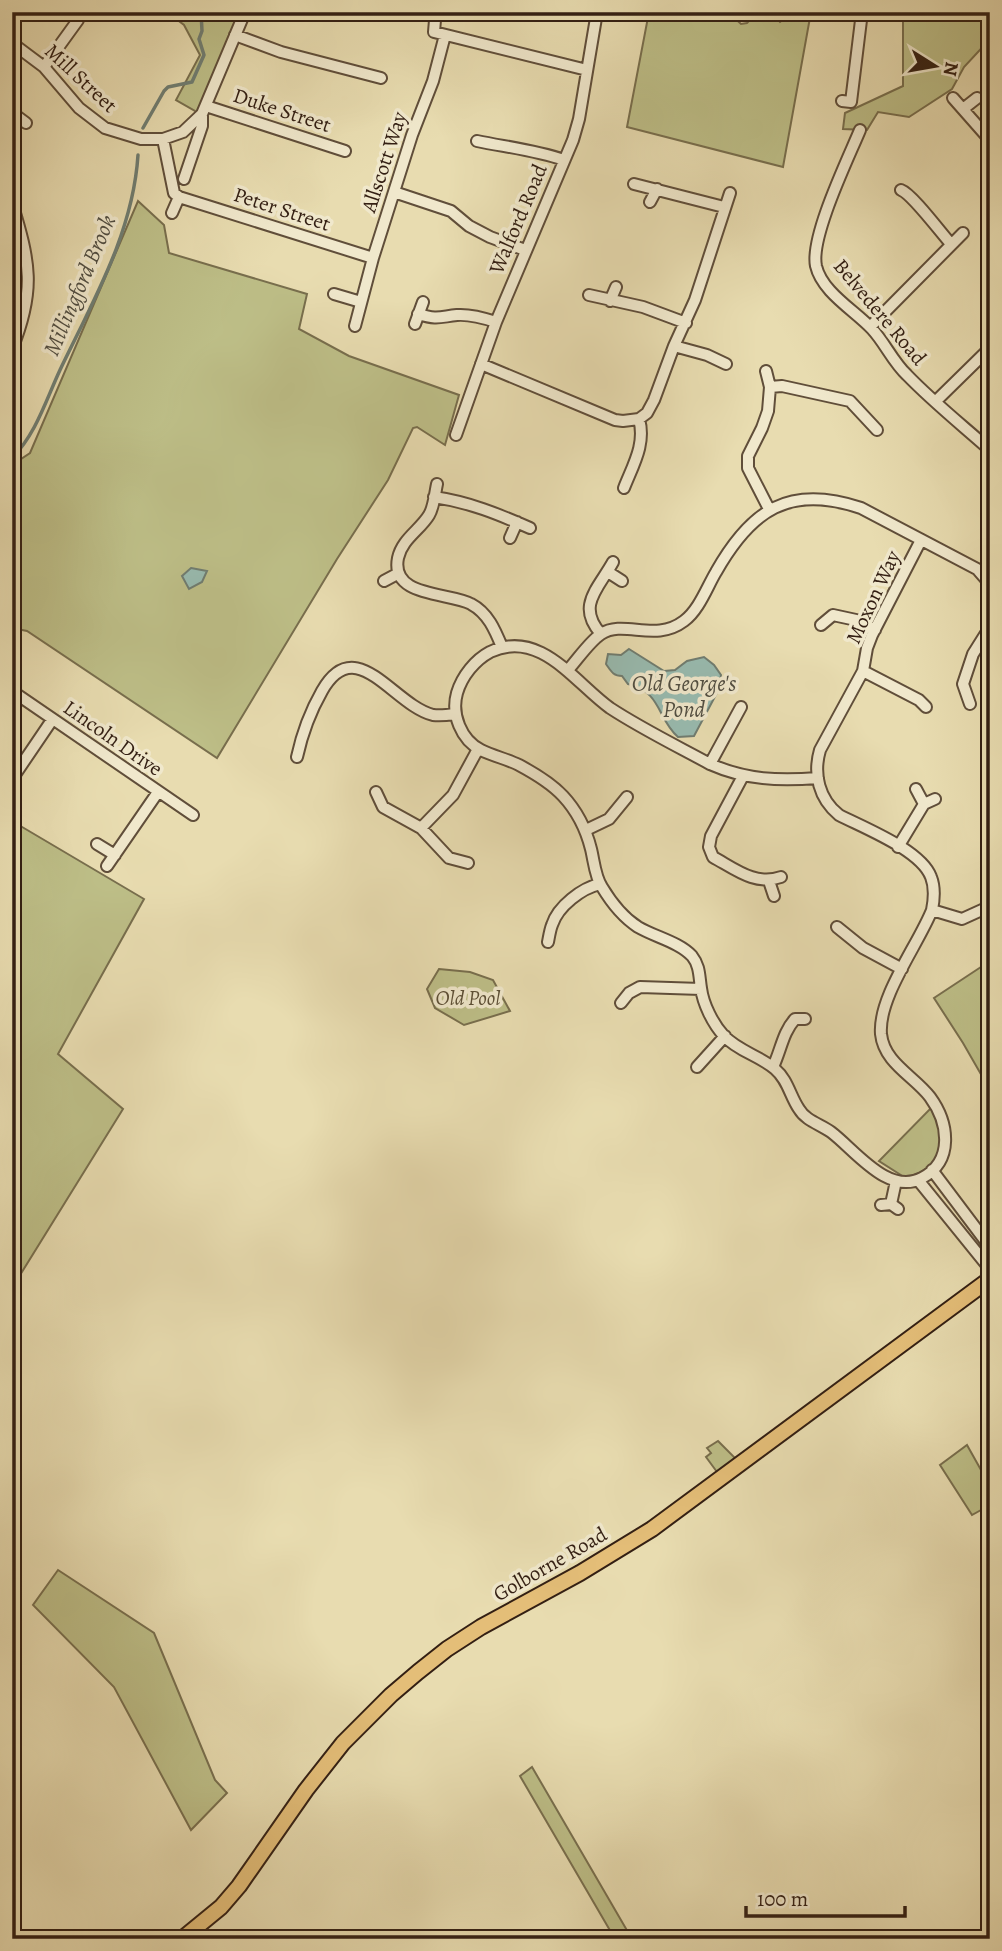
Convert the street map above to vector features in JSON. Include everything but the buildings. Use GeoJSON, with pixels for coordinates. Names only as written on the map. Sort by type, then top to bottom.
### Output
{"type":"FeatureCollection","features":[{"type":"Feature","properties":{"kind":"main road","name":"Golborne Road"},"geometry":{"type":"LineString","coordinates":[[182,1939],[221,1907],[239,1886],[306,1790],[343,1743],[418,1672],[481,1627],[580,1573],[652,1529],[990,1279]]}},
{"type":"Feature","properties":{"kind":"street"},"geometry":{"type":"LineString","coordinates":[[184,179],[202,126],[204,110],[245,12]]}},
{"type":"Feature","properties":{"kind":"street","name":"Walford Road"},"geometry":{"type":"LineString","coordinates":[[456,435],[496,322],[579,120],[597,12]]}},
{"type":"Feature","properties":{"kind":"street"},"geometry":{"type":"LineString","coordinates":[[851,102],[862,12]]}},
{"type":"Feature","properties":{"kind":"street"},"geometry":{"type":"LineString","coordinates":[[44,67],[78,20]]}},
{"type":"Feature","properties":{"kind":"street"},"geometry":{"type":"LineString","coordinates":[[435,20],[433,32],[587,69]]}},
{"type":"Feature","properties":{"kind":"street"},"geometry":{"type":"LineString","coordinates":[[235,35],[281,52],[381,78]]}},
{"type":"Feature","properties":{"kind":"street","name":"Allscott Way"},"geometry":{"type":"LineString","coordinates":[[355,326],[373,258],[412,135],[433,81],[445,35]]}},
{"type":"Feature","properties":{"kind":"street","name":"Mill Street"},"geometry":{"type":"LineString","coordinates":[[12,43],[44,67],[79,108],[106,128],[141,139],[163,139]]}},
{"type":"Feature","properties":{"kind":"street"},"geometry":{"type":"LineString","coordinates":[[953,98],[990,140]]}},
{"type":"Feature","properties":{"kind":"street"},"geometry":{"type":"LineString","coordinates":[[963,109],[977,98]]}},
{"type":"Feature","properties":{"kind":"street"},"geometry":{"type":"LineString","coordinates":[[172,213],[179,197],[174,193],[163,139],[183,132],[204,110]]}},
{"type":"Feature","properties":{"kind":"street","name":"Duke Street"},"geometry":{"type":"LineString","coordinates":[[204,110],[345,151]]}},
{"type":"Feature","properties":{"kind":"street"},"geometry":{"type":"LineString","coordinates":[[13,115],[26,123]]}},
{"type":"Feature","properties":{"kind":"street","name":"Belvedere Road"},"geometry":{"type":"LineString","coordinates":[[860,130],[821,229],[815,263],[820,277],[870,327],[905,373],[990,450]]}},
{"type":"Feature","properties":{"kind":"street"},"geometry":{"type":"LineString","coordinates":[[483,155],[481,142],[540,151],[564,160]]}},
{"type":"Feature","properties":{"kind":"street"},"geometry":{"type":"LineString","coordinates":[[634,184],[724,207]]}},
{"type":"Feature","properties":{"kind":"street"},"geometry":{"type":"LineString","coordinates":[[650,202],[657,189]]}},
{"type":"Feature","properties":{"kind":"street"},"geometry":{"type":"LineString","coordinates":[[901,190],[908,193],[951,244]]}},
{"type":"Feature","properties":{"kind":"street"},"geometry":{"type":"LineString","coordinates":[[394,192],[450,211],[469,226],[490,237],[526,250]]}},
{"type":"Feature","properties":{"kind":"street"},"geometry":{"type":"LineString","coordinates":[[481,364],[615,420],[639,419],[647,413],[654,400],[685,323],[730,193]]}},
{"type":"Feature","properties":{"kind":"street","name":"Peter Street"},"geometry":{"type":"LineString","coordinates":[[179,197],[373,258]]}},
{"type":"Feature","properties":{"kind":"street"},"geometry":{"type":"LineString","coordinates":[[12,203],[30,275],[27,306],[12,349]]}},
{"type":"Feature","properties":{"kind":"street"},"geometry":{"type":"LineString","coordinates":[[870,327],[963,233]]}},
{"type":"Feature","properties":{"kind":"street"},"geometry":{"type":"LineString","coordinates":[[610,301],[616,287]]}},
{"type":"Feature","properties":{"kind":"street"},"geometry":{"type":"LineString","coordinates":[[334,294],[361,302]]}},
{"type":"Feature","properties":{"kind":"street"},"geometry":{"type":"LineString","coordinates":[[589,295],[643,307],[685,323]]}},
{"type":"Feature","properties":{"kind":"street"},"geometry":{"type":"LineString","coordinates":[[423,302],[417,319],[442,319],[457,315],[475,316],[496,322]]}},
{"type":"Feature","properties":{"kind":"street"},"geometry":{"type":"LineString","coordinates":[[674,346],[726,364]]}},
{"type":"Feature","properties":{"kind":"street"},"geometry":{"type":"LineString","coordinates":[[936,401],[990,348]]}},
{"type":"Feature","properties":{"kind":"street"},"geometry":{"type":"LineString","coordinates":[[766,371],[770,387],[768,411],[748,456],[748,468],[769,509]]}},
{"type":"Feature","properties":{"kind":"street"},"geometry":{"type":"LineString","coordinates":[[770,387],[782,386],[858,402],[877,430]]}},
{"type":"Feature","properties":{"kind":"street"},"geometry":{"type":"LineString","coordinates":[[624,488],[641,444],[643,433],[639,419]]}},
{"type":"Feature","properties":{"kind":"street"},"geometry":{"type":"LineString","coordinates":[[437,484],[430,514],[401,550],[397,561],[399,573],[407,583],[422,593],[458,598],[472,604],[492,625],[502,647]]}},
{"type":"Feature","properties":{"kind":"street"},"geometry":{"type":"LineString","coordinates":[[434,498],[461,501],[530,528]]}},
{"type":"Feature","properties":{"kind":"street"},"geometry":{"type":"LineString","coordinates":[[568,670],[601,634],[616,629],[650,632],[676,626],[692,612],[733,542],[747,526],[769,509],[802,500],[841,501],[861,508],[977,569],[990,584]]}},
{"type":"Feature","properties":{"kind":"street"},"geometry":{"type":"LineString","coordinates":[[510,538],[517,522]]}},
{"type":"Feature","properties":{"kind":"street","name":"Moxon Way"},"geometry":{"type":"LineString","coordinates":[[818,778],[820,750],[863,671],[867,648],[921,540]]}},
{"type":"Feature","properties":{"kind":"street"},"geometry":{"type":"LineString","coordinates":[[601,634],[588,613],[589,604],[610,567],[622,580]]}},
{"type":"Feature","properties":{"kind":"street"},"geometry":{"type":"LineString","coordinates":[[384,581],[399,573]]}},
{"type":"Feature","properties":{"kind":"street"},"geometry":{"type":"LineString","coordinates":[[821,625],[833,615],[856,620],[875,630]]}},
{"type":"Feature","properties":{"kind":"street"},"geometry":{"type":"LineString","coordinates":[[970,704],[963,684],[973,654],[990,627]]}},
{"type":"Feature","properties":{"kind":"street"},"geometry":{"type":"LineString","coordinates":[[518,645],[539,652],[568,670],[609,706],[710,764],[743,776],[767,780],[818,778],[821,794],[829,807],[924,865],[932,878],[932,910],[890,994],[881,1033],[885,1049],[893,1060],[930,1097],[945,1132],[946,1149],[940,1163],[918,1180],[896,1181],[878,1172],[839,1138],[799,1111],[785,1080],[773,1067],[748,1054],[725,1036],[708,1010],[701,989],[699,969],[691,955],[638,927],[626,917],[600,884],[586,830],[561,794],[517,764],[478,749],[463,734],[455,714],[456,695],[464,676],[481,657],[502,647],[518,645]]}},
{"type":"Feature","properties":{"kind":"street"},"geometry":{"type":"LineString","coordinates":[[297,757],[295,739],[331,674],[344,667],[360,669],[376,677],[414,706],[434,715],[455,714]]}},
{"type":"Feature","properties":{"kind":"street","name":"Moxon Way"},"geometry":{"type":"LineString","coordinates":[[863,671],[915,692],[926,708]]}},
{"type":"Feature","properties":{"kind":"street","name":"Lincoln Drive"},"geometry":{"type":"LineString","coordinates":[[12,691],[192,815]]}},
{"type":"Feature","properties":{"kind":"street"},"geometry":{"type":"LineString","coordinates":[[710,764],[726,723],[741,707]]}},
{"type":"Feature","properties":{"kind":"street"},"geometry":{"type":"LineString","coordinates":[[13,775],[52,720]]}},
{"type":"Feature","properties":{"kind":"street"},"geometry":{"type":"LineString","coordinates":[[421,828],[453,795],[478,749]]}},
{"type":"Feature","properties":{"kind":"street"},"geometry":{"type":"LineString","coordinates":[[743,776],[711,836],[709,847],[713,857],[756,880],[769,881],[780,877]]}},
{"type":"Feature","properties":{"kind":"street"},"geometry":{"type":"LineString","coordinates":[[898,847],[929,801],[916,789]]}},
{"type":"Feature","properties":{"kind":"street"},"geometry":{"type":"LineString","coordinates":[[107,866],[158,792]]}},
{"type":"Feature","properties":{"kind":"street"},"geometry":{"type":"LineString","coordinates":[[376,792],[383,807],[421,828],[449,858],[468,863]]}},
{"type":"Feature","properties":{"kind":"street"},"geometry":{"type":"LineString","coordinates":[[586,830],[609,819],[627,797]]}},
{"type":"Feature","properties":{"kind":"street"},"geometry":{"type":"LineString","coordinates":[[97,844],[115,855]]}},
{"type":"Feature","properties":{"kind":"street"},"geometry":{"type":"LineString","coordinates":[[769,881],[774,896]]}},
{"type":"Feature","properties":{"kind":"street"},"geometry":{"type":"LineString","coordinates":[[548,942],[552,924],[568,903],[587,887],[600,884]]}},
{"type":"Feature","properties":{"kind":"street"},"geometry":{"type":"LineString","coordinates":[[932,910],[962,924],[984,909]]}},
{"type":"Feature","properties":{"kind":"street"},"geometry":{"type":"LineString","coordinates":[[851,936],[858,926]]}},
{"type":"Feature","properties":{"kind":"street"},"geometry":{"type":"LineString","coordinates":[[837,927],[863,948],[902,969]]}},
{"type":"Feature","properties":{"kind":"street"},"geometry":{"type":"LineString","coordinates":[[621,1003],[629,993],[640,986],[701,989]]}},
{"type":"Feature","properties":{"kind":"street"},"geometry":{"type":"LineString","coordinates":[[773,1067],[786,1029],[800,1019],[788,1009]]}},
{"type":"Feature","properties":{"kind":"street"},"geometry":{"type":"LineString","coordinates":[[697,1067],[725,1036]]}},
{"type":"Feature","properties":{"kind":"street"},"geometry":{"type":"LineString","coordinates":[[932,1170],[990,1247]]}},
{"type":"Feature","properties":{"kind":"street"},"geometry":{"type":"LineString","coordinates":[[918,1180],[990,1269]]}},
{"type":"Feature","properties":{"kind":"street"},"geometry":{"type":"LineString","coordinates":[[890,1206],[896,1181]]}},
{"type":"Feature","properties":{"kind":"green space"},"geometry":{"type":"Polygon","coordinates":[[[167,12],[240,12],[197,112],[176,100],[200,55],[184,25],[167,12]]]}},
{"type":"Feature","properties":{"kind":"green space"},"geometry":{"type":"Polygon","coordinates":[[[649,12],[728,12],[741,24],[747,23],[757,12],[771,12],[780,22],[792,13],[797,16],[801,12],[811,12],[783,167],[627,127],[649,12]]]}},
{"type":"Feature","properties":{"kind":"green space"},"geometry":{"type":"Polygon","coordinates":[[[903,12],[990,12],[990,39],[964,67],[952,89],[909,117],[878,112],[867,130],[843,129],[845,113],[903,86],[903,12]]]}},
{"type":"Feature","properties":{"kind":"green space"},"geometry":{"type":"Polygon","coordinates":[[[138,201],[164,225],[169,253],[307,294],[299,329],[349,356],[459,395],[445,445],[417,427],[413,428],[388,480],[217,758],[27,631],[12,628],[12,465],[30,453],[138,201]]]}},
{"type":"Feature","properties":{"kind":"green space"},"geometry":{"type":"Polygon","coordinates":[[[12,821],[144,899],[58,1054],[123,1109],[12,1288],[12,821]]]}},
{"type":"Feature","properties":{"kind":"green space"},"geometry":{"type":"Polygon","coordinates":[[[990,961],[990,1090],[934,998],[990,961]]]}},
{"type":"Feature","properties":{"kind":"green space","name":"Old Pool"},"geometry":{"type":"Polygon","coordinates":[[[439,969],[470,972],[493,980],[510,1011],[464,1025],[435,1008],[427,989],[439,969]]]}},
{"type":"Feature","properties":{"kind":"green space"},"geometry":{"type":"Polygon","coordinates":[[[931,1108],[942,1135],[940,1151],[932,1164],[919,1173],[904,1177],[879,1161],[931,1108]]]}},
{"type":"Feature","properties":{"kind":"green space"},"geometry":{"type":"Polygon","coordinates":[[[718,1441],[736,1459],[717,1472],[706,1457],[711,1453],[707,1448],[718,1441]]]}},
{"type":"Feature","properties":{"kind":"green space"},"geometry":{"type":"Polygon","coordinates":[[[967,1445],[990,1486],[990,1505],[972,1515],[940,1465],[967,1445]]]}},
{"type":"Feature","properties":{"kind":"green space"},"geometry":{"type":"Polygon","coordinates":[[[58,1570],[154,1633],[215,1780],[227,1793],[191,1830],[114,1687],[33,1605],[58,1570]]]}},
{"type":"Feature","properties":{"kind":"green space"},"geometry":{"type":"Polygon","coordinates":[[[532,1767],[632,1939],[615,1939],[520,1776],[532,1767]]]}},
{"type":"Feature","properties":{"kind":"water"},"geometry":{"type":"Polygon","coordinates":[[[191,568],[207,571],[202,582],[189,589],[182,576],[191,568]]]}},
{"type":"Feature","properties":{"kind":"water","name":"Old George's Pond"},"geometry":{"type":"Polygon","coordinates":[[[629,649],[664,671],[675,670],[687,661],[704,657],[714,665],[721,675],[718,691],[694,736],[678,737],[647,693],[628,684],[622,676],[609,669],[606,664],[608,654],[621,655],[629,649]]]}},
{"type":"Feature","properties":{"kind":"waterway","name":"Millingford Brook"},"geometry":{"type":"LineString","coordinates":[[143,128],[168,87],[192,82],[204,55],[199,39],[202,31],[201,12]]}},
{"type":"Feature","properties":{"kind":"waterway","name":"Millingford Brook"},"geometry":{"type":"LineString","coordinates":[[12,458],[34,428],[110,266],[128,212],[138,155]]}}]}
